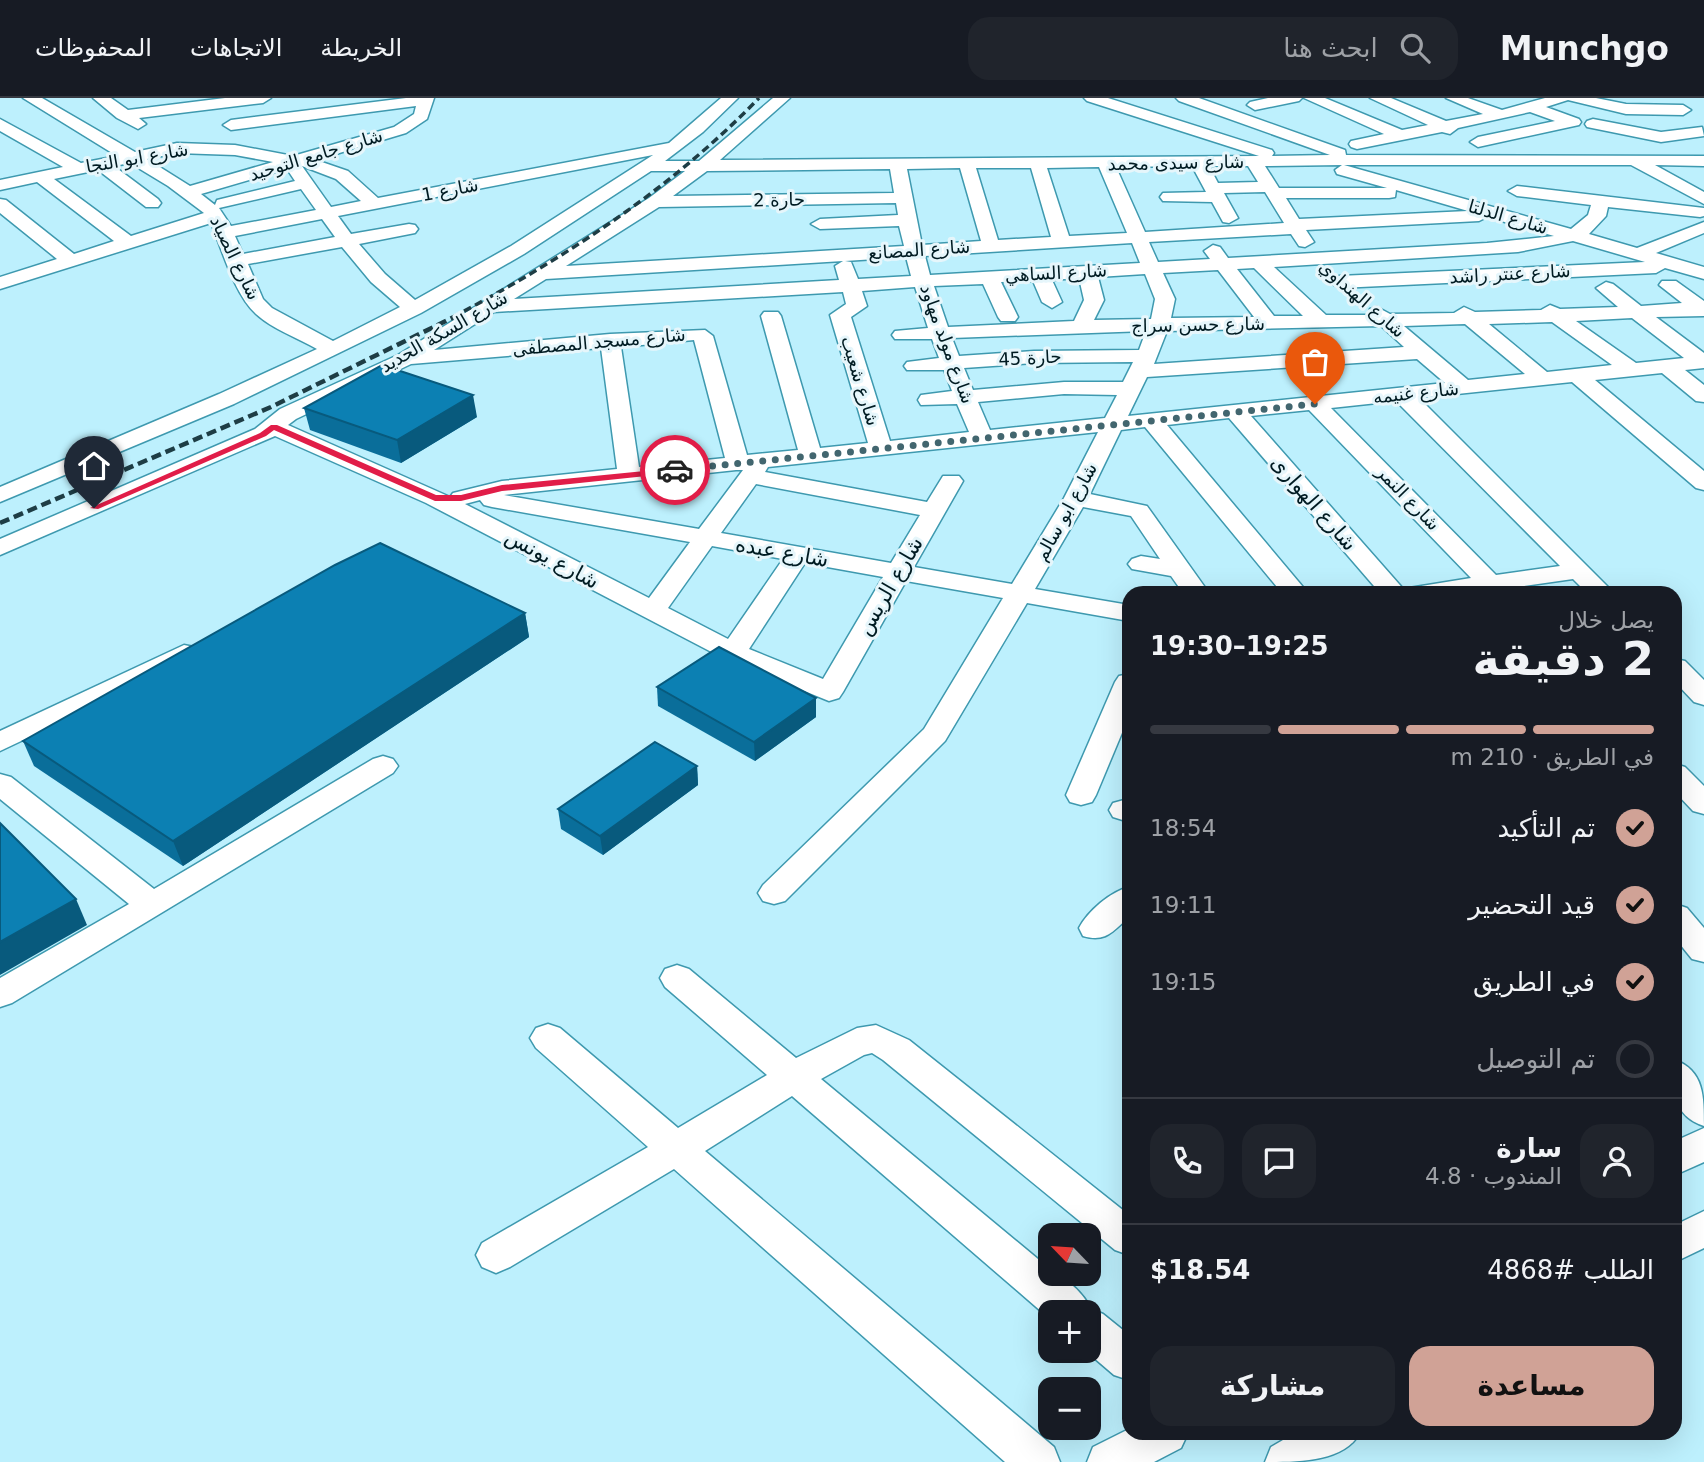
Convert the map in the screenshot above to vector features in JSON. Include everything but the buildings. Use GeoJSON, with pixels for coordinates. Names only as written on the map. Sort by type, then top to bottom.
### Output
{"type":"FeatureCollection","features":[{"type":"Feature","properties":{"kind":"street"},"geometry":{"type":"LineString","coordinates":[[102,99],[135,98]]}},
{"type":"Feature","properties":{"kind":"street"},"geometry":{"type":"LineString","coordinates":[[219,118],[263,98]]}},
{"type":"Feature","properties":{"kind":"street","name":"شارع السكة الحديد"},"geometry":{"type":"LineString","coordinates":[[0,495],[185,418],[414,309],[516,253],[648,166],[714,116],[730,98]]}},
{"type":"Feature","properties":{"kind":"street","name":"شارع السكة الحديد"},"geometry":{"type":"LineString","coordinates":[[0,548],[263,434],[288,414],[405,359],[655,202],[761,118],[782,98]]}},
{"type":"Feature","properties":{"kind":"street"},"geometry":{"type":"LineString","coordinates":[[1092,98],[1293,161]]}},
{"type":"Feature","properties":{"kind":"street"},"geometry":{"type":"LineString","coordinates":[[1109,103],[1130,98]]}},
{"type":"Feature","properties":{"kind":"street"},"geometry":{"type":"LineString","coordinates":[[1184,98],[1358,152],[1403,136],[1501,115],[1562,98]]}},
{"type":"Feature","properties":{"kind":"street"},"geometry":{"type":"LineString","coordinates":[[1236,98],[1358,152]]}},
{"type":"Feature","properties":{"kind":"street"},"geometry":{"type":"LineString","coordinates":[[1255,105],[1294,98]]}},
{"type":"Feature","properties":{"kind":"street"},"geometry":{"type":"LineString","coordinates":[[1312,98],[1403,136]]}},
{"type":"Feature","properties":{"kind":"street"},"geometry":{"type":"LineString","coordinates":[[1378,98],[1478,142],[1505,159],[1517,182],[1517,191],[1511,204],[1501,215]]}},
{"type":"Feature","properties":{"kind":"street"},"geometry":{"type":"LineString","coordinates":[[1575,98],[1626,109],[1679,114],[1703,132]]}},
{"type":"Feature","properties":{"kind":"street"},"geometry":{"type":"LineString","coordinates":[[102,99],[177,148]]}},
{"type":"Feature","properties":{"kind":"street"},"geometry":{"type":"LineString","coordinates":[[1466,99],[1501,115]]}},
{"type":"Feature","properties":{"kind":"street"},"geometry":{"type":"LineString","coordinates":[[17,110],[61,100]]}},
{"type":"Feature","properties":{"kind":"street"},"geometry":{"type":"LineString","coordinates":[[123,115],[219,118],[359,110],[365,102],[424,105]]}},
{"type":"Feature","properties":{"kind":"street"},"geometry":{"type":"LineString","coordinates":[[352,128],[424,105]]}},
{"type":"Feature","properties":{"kind":"street","name":"شارع جامع التوحيد"},"geometry":{"type":"LineString","coordinates":[[181,187],[296,161],[400,130],[424,105]]}},
{"type":"Feature","properties":{"kind":"street"},"geometry":{"type":"LineString","coordinates":[[1478,142],[1573,122],[1531,107]]}},
{"type":"Feature","properties":{"kind":"street"},"geometry":{"type":"LineString","coordinates":[[17,110],[77,168]]}},
{"type":"Feature","properties":{"kind":"street","name":"شارع الصياد"},"geometry":{"type":"LineString","coordinates":[[17,110],[130,157],[181,187],[221,218],[235,261],[254,301],[265,312],[333,349]]}},
{"type":"Feature","properties":{"kind":"street"},"geometry":{"type":"LineString","coordinates":[[219,118],[251,144],[241,151]]}},
{"type":"Feature","properties":{"kind":"street"},"geometry":{"type":"LineString","coordinates":[[1593,124],[1661,137],[1703,132]]}},
{"type":"Feature","properties":{"kind":"street"},"geometry":{"type":"LineString","coordinates":[[1564,125],[1656,154]]}},
{"type":"Feature","properties":{"kind":"street"},"geometry":{"type":"LineString","coordinates":[[1538,131],[1558,139],[1580,160]]}},
{"type":"Feature","properties":{"kind":"street"},"geometry":{"type":"LineString","coordinates":[[299,134],[329,152]]}},
{"type":"Feature","properties":{"kind":"street","name":"شارع 1"},"geometry":{"type":"LineString","coordinates":[[221,218],[326,214],[675,145]]}},
{"type":"Feature","properties":{"kind":"street","name":"شارع ابو النجا"},"geometry":{"type":"LineString","coordinates":[[0,185],[177,148],[241,151],[296,161],[342,175],[374,204]]}},
{"type":"Feature","properties":{"kind":"street","name":"شارع سيدى محمد"},"geometry":{"type":"LineString","coordinates":[[648,166],[1313,161],[1358,152],[1402,160],[1634,161],[1656,154],[1685,161],[1704,161]]}},
{"type":"Feature","properties":{"kind":"street"},"geometry":{"type":"LineString","coordinates":[[181,187],[267,155]]}},
{"type":"Feature","properties":{"kind":"street"},"geometry":{"type":"LineString","coordinates":[[296,161],[306,183],[346,240],[378,278],[414,309]]}},
{"type":"Feature","properties":{"kind":"street","name":"شارع الدلتا"},"geometry":{"type":"LineString","coordinates":[[1313,161],[1704,273]]}},
{"type":"Feature","properties":{"kind":"street"},"geometry":{"type":"LineString","coordinates":[[1634,161],[1703,214]]}},
{"type":"Feature","properties":{"kind":"street"},"geometry":{"type":"LineString","coordinates":[[1198,162],[1229,218]]}},
{"type":"Feature","properties":{"kind":"street","name":"شارع الهنداوي"},"geometry":{"type":"LineString","coordinates":[[1254,162],[1315,257],[1339,282],[1464,388]]}},
{"type":"Feature","properties":{"kind":"street"},"geometry":{"type":"LineString","coordinates":[[100,163],[152,203]]}},
{"type":"Feature","properties":{"kind":"street"},"geometry":{"type":"LineString","coordinates":[[1038,164],[1061,241]]}},
{"type":"Feature","properties":{"kind":"street","name":"شارع ابو سالم"},"geometry":{"type":"LineString","coordinates":[[774,893],[935,735],[1076,498],[1139,372],[1166,299],[1106,164]]}},
{"type":"Feature","properties":{"kind":"street"},"geometry":{"type":"LineString","coordinates":[[967,165],[991,246]]}},
{"type":"Feature","properties":{"kind":"street","name":"شارع مولد مهاود"},"geometry":{"type":"LineString","coordinates":[[898,166],[914,251],[923,281],[940,333],[982,438]]}},
{"type":"Feature","properties":{"kind":"street"},"geometry":{"type":"LineString","coordinates":[[9,169],[34,178],[128,243]]}},
{"type":"Feature","properties":{"kind":"street"},"geometry":{"type":"LineString","coordinates":[[0,282],[221,218],[306,183]]}},
{"type":"Feature","properties":{"kind":"street"},"geometry":{"type":"LineString","coordinates":[[1169,197],[1272,190],[1424,193]]}},
{"type":"Feature","properties":{"kind":"street"},"geometry":{"type":"LineString","coordinates":[[1517,191],[1703,214]]}},
{"type":"Feature","properties":{"kind":"street","name":"حارة 2"},"geometry":{"type":"LineString","coordinates":[[655,202],[904,198]]}},
{"type":"Feature","properties":{"kind":"street"},"geometry":{"type":"LineString","coordinates":[[1575,236],[1595,220],[1600,210],[1600,201]]}},
{"type":"Feature","properties":{"kind":"street"},"geometry":{"type":"LineString","coordinates":[[0,204],[71,261]]}},
{"type":"Feature","properties":{"kind":"street"},"geometry":{"type":"LineString","coordinates":[[1638,254],[1703,214]]}},
{"type":"Feature","properties":{"kind":"street","name":"شارع المصانع"},"geometry":{"type":"LineString","coordinates":[[542,274],[833,248],[914,251],[1199,233],[1293,223],[1501,215]]}},
{"type":"Feature","properties":{"kind":"street"},"geometry":{"type":"LineString","coordinates":[[1178,220],[1229,218],[1293,223]]}},
{"type":"Feature","properties":{"kind":"street"},"geometry":{"type":"LineString","coordinates":[[820,224],[908,220]]}},
{"type":"Feature","properties":{"kind":"street"},"geometry":{"type":"LineString","coordinates":[[235,261],[409,229]]}},
{"type":"Feature","properties":{"kind":"street"},"geometry":{"type":"LineString","coordinates":[[1199,233],[1269,323]]}},
{"type":"Feature","properties":{"kind":"street"},"geometry":{"type":"LineString","coordinates":[[1471,235],[1486,249]]}},
{"type":"Feature","properties":{"kind":"street","name":"شارع الساهي"},"geometry":{"type":"LineString","coordinates":[[490,306],[1223,264],[1448,244],[1486,249],[1575,236]]}},
{"type":"Feature","properties":{"kind":"street"},"geometry":{"type":"LineString","coordinates":[[833,248],[874,241]]}},
{"type":"Feature","properties":{"kind":"street"},"geometry":{"type":"LineString","coordinates":[[1019,244],[1052,302]]}},
{"type":"Feature","properties":{"kind":"street"},"geometry":{"type":"LineString","coordinates":[[1518,246],[1551,272]]}},
{"type":"Feature","properties":{"kind":"street","name":"شارع شعيب"},"geometry":{"type":"LineString","coordinates":[[833,248],[857,306],[840,315],[881,449]]}},
{"type":"Feature","properties":{"kind":"street"},"geometry":{"type":"LineString","coordinates":[[1257,261],[1313,322],[1339,358],[1378,397]]}},
{"type":"Feature","properties":{"kind":"street","name":"شارع عنتر راشد"},"geometry":{"type":"LineString","coordinates":[[1339,282],[1681,266]]}},
{"type":"Feature","properties":{"kind":"street"},"geometry":{"type":"LineString","coordinates":[[1054,356],[1073,327],[1096,302],[1095,291],[1086,272]]}},
{"type":"Feature","properties":{"kind":"street"},"geometry":{"type":"LineString","coordinates":[[1500,274],[1632,370]]}},
{"type":"Feature","properties":{"kind":"street"},"geometry":{"type":"LineString","coordinates":[[989,277],[1008,317]]}},
{"type":"Feature","properties":{"kind":"street"},"geometry":{"type":"LineString","coordinates":[[1669,285],[1703,309]]}},
{"type":"Feature","properties":{"kind":"street"},"geometry":{"type":"LineString","coordinates":[[1606,288],[1703,362]]}},
{"type":"Feature","properties":{"kind":"street"},"geometry":{"type":"LineString","coordinates":[[1487,300],[1507,316]]}},
{"type":"Feature","properties":{"kind":"street"},"geometry":{"type":"LineString","coordinates":[[1450,302],[1544,380]]}},
{"type":"Feature","properties":{"kind":"street","name":"شارع حسن سراج"},"geometry":{"type":"LineString","coordinates":[[902,335],[1073,327],[1703,309]]}},
{"type":"Feature","properties":{"kind":"street"},"geometry":{"type":"LineString","coordinates":[[771,316],[811,456]]}},
{"type":"Feature","properties":{"kind":"street","name":"شارع النمر"},"geometry":{"type":"LineString","coordinates":[[1231,324],[1263,363],[1493,586]]}},
{"type":"Feature","properties":{"kind":"street","name":"شارع مسجد المصطفى"},"geometry":{"type":"LineString","coordinates":[[405,359],[690,333],[704,336],[749,467]]}},
{"type":"Feature","properties":{"kind":"street"},"geometry":{"type":"LineString","coordinates":[[610,340],[629,475]]}},
{"type":"Feature","properties":{"kind":"street"},"geometry":{"type":"LineString","coordinates":[[929,400],[1064,388],[1139,372],[1423,352]]}},
{"type":"Feature","properties":{"kind":"street","name":"حارة 45"},"geometry":{"type":"LineString","coordinates":[[914,366],[1054,356],[1139,372]]}},
{"type":"Feature","properties":{"kind":"street","name":"شارع غنيمه"},"geometry":{"type":"LineString","coordinates":[[461,498],[502,488],[629,475],[749,467],[811,456],[1235,412],[1295,394],[1378,397],[1703,362]]}},
{"type":"Feature","properties":{"kind":"street"},"geometry":{"type":"LineString","coordinates":[[1667,366],[1704,396]]}},
{"type":"Feature","properties":{"kind":"street"},"geometry":{"type":"LineString","coordinates":[[1576,375],[1704,484]]}},
{"type":"Feature","properties":{"kind":"street"},"geometry":{"type":"LineString","coordinates":[[1403,395],[1594,586]]}},
{"type":"Feature","properties":{"kind":"street","name":"شارع الهوارى"},"geometry":{"type":"LineString","coordinates":[[1235,412],[1388,586]]}},
{"type":"Feature","properties":{"kind":"street"},"geometry":{"type":"LineString","coordinates":[[1152,421],[1288,586]]}},
{"type":"Feature","properties":{"kind":"street","name":"شارع يونس"},"geometry":{"type":"LineString","coordinates":[[274,427],[435,498],[733,652],[829,692]]}},
{"type":"Feature","properties":{"kind":"street"},"geometry":{"type":"LineString","coordinates":[[652,612],[705,538],[749,467],[934,510]]}},
{"type":"Feature","properties":{"kind":"street","name":"شارع الريس"},"geometry":{"type":"LineString","coordinates":[[829,692],[951,481]]}},
{"type":"Feature","properties":{"kind":"street","name":"شارع عبده"},"geometry":{"type":"LineString","coordinates":[[435,498],[512,502],[897,574],[1122,612]]}},
{"type":"Feature","properties":{"kind":"street"},"geometry":{"type":"LineString","coordinates":[[1076,498],[1139,511],[1190,586]]}},
{"type":"Feature","properties":{"kind":"street"},"geometry":{"type":"LineString","coordinates":[[733,652],[798,555]]}},
{"type":"Feature","properties":{"kind":"street"},"geometry":{"type":"LineString","coordinates":[[1141,564],[1177,569]]}},
{"type":"Feature","properties":{"kind":"street"},"geometry":{"type":"LineString","coordinates":[[1505,586],[1579,571]]}},
{"type":"Feature","properties":{"kind":"street"},"geometry":{"type":"LineString","coordinates":[[0,742],[210,640]]}},
{"type":"Feature","properties":{"kind":"street"},"geometry":{"type":"LineString","coordinates":[[1682,674],[1704,696]]}},
{"type":"Feature","properties":{"kind":"street"},"geometry":{"type":"LineString","coordinates":[[1081,795],[1122,698]]}},
{"type":"Feature","properties":{"kind":"street"},"geometry":{"type":"LineString","coordinates":[[0,994],[383,766]]}},
{"type":"Feature","properties":{"kind":"street"},"geometry":{"type":"LineString","coordinates":[[1682,781],[1704,804]]}},
{"type":"Feature","properties":{"kind":"street"},"geometry":{"type":"LineString","coordinates":[[0,784],[152,905]]}},
{"type":"Feature","properties":{"kind":"street"},"geometry":{"type":"LineString","coordinates":[[1096,928],[1122,904]]}},
{"type":"Feature","properties":{"kind":"street"},"geometry":{"type":"LineString","coordinates":[[1682,924],[1704,950]]}},
{"type":"Feature","properties":{"kind":"street"},"geometry":{"type":"LineString","coordinates":[[677,978],[1058,1300]]}},
{"type":"Feature","properties":{"kind":"street"},"geometry":{"type":"LineString","coordinates":[[548,1038],[1038,1462]]}},
{"type":"Feature","properties":{"kind":"street"},"geometry":{"type":"LineString","coordinates":[[496,1255],[795,1076],[857,1042],[876,1039],[896,1050],[1122,1232]]}},
{"type":"Feature","properties":{"kind":"street"},"geometry":{"type":"LineString","coordinates":[[1682,1083],[1704,1111]]}},
{"type":"Feature","properties":{"kind":"street"},"geometry":{"type":"LineString","coordinates":[[1682,1241],[1704,1228]]}},
{"type":"Feature","properties":{"kind":"street"},"geometry":{"type":"LineString","coordinates":[[1101,1338],[1122,1355]]}},
{"type":"Feature","properties":{"kind":"street"},"geometry":{"type":"LineString","coordinates":[[1110,1462],[1152,1440]]}},
{"type":"Feature","properties":{"kind":"street"},"geometry":{"type":"LineString","coordinates":[[1287,1462],[1326,1440]]}},
{"type":"Feature","properties":{"kind":"railway"},"geometry":{"type":"LineString","coordinates":[[453,317],[536,271],[615,220],[690,162],[759,98]]}},
{"type":"Feature","properties":{"kind":"railway"},"geometry":{"type":"LineString","coordinates":[[0,523],[271,407],[456,316]]}},
{"type":"Feature","properties":{"kind":"way so far"},"geometry":{"type":"LineString","coordinates":[[675,470],[1315,404]]}},
{"type":"Feature","properties":{"kind":"route"},"geometry":{"type":"LineString","coordinates":[[94,508],[274,427],[435,498],[461,498],[502,488],[675,470]]}}]}
